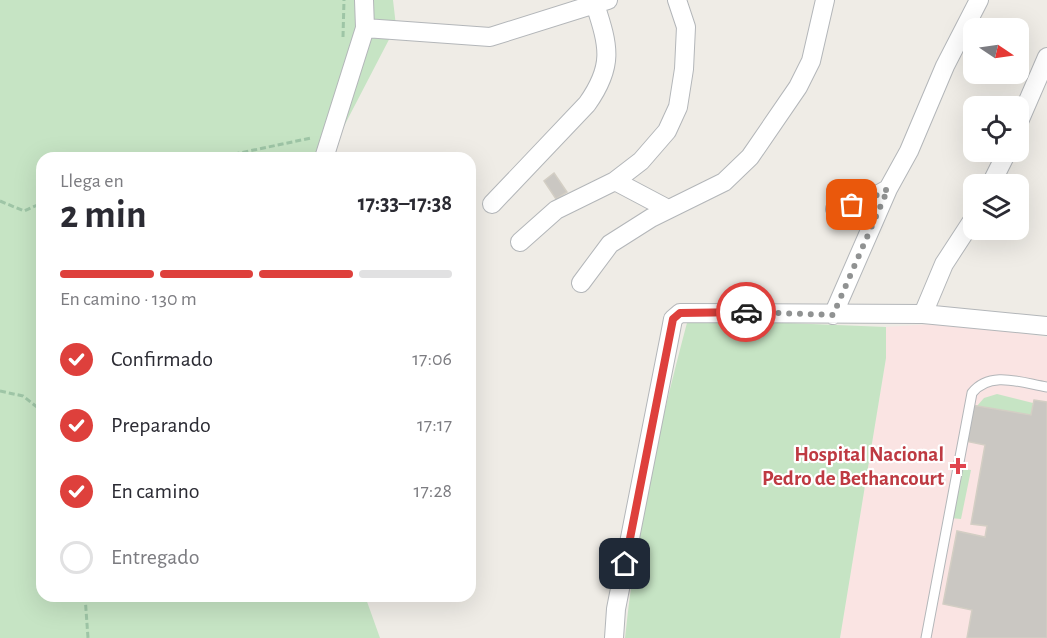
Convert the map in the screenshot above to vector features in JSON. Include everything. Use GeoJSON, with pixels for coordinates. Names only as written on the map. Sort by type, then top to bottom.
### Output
{"type":"FeatureCollection","features":[{"type":"Feature","properties":{"kind":"street"},"geometry":{"type":"LineString","coordinates":[[326,152],[365,28],[363,0]]}},
{"type":"Feature","properties":{"kind":"street"},"geometry":{"type":"LineString","coordinates":[[520,242],[556,210],[615,181],[641,161],[667,130],[678,107],[684,69],[686,27],[678,0]]}},
{"type":"Feature","properties":{"kind":"street"},"geometry":{"type":"LineString","coordinates":[[581,283],[610,244],[668,209],[724,182],[750,157],[798,87],[811,61],[825,0]]}},
{"type":"Feature","properties":{"kind":"street"},"geometry":{"type":"LineString","coordinates":[[833,315],[888,189],[909,151],[945,66],[979,0]]}},
{"type":"Feature","properties":{"kind":"street"},"geometry":{"type":"LineString","coordinates":[[365,28],[490,37],[603,1],[609,49],[600,86],[587,104],[492,204]]}},
{"type":"Feature","properties":{"kind":"street"},"geometry":{"type":"LineString","coordinates":[[1029,99],[1047,57]]}},
{"type":"Feature","properties":{"kind":"street"},"geometry":{"type":"LineString","coordinates":[[615,181],[668,209]]}},
{"type":"Feature","properties":{"kind":"street"},"geometry":{"type":"LineString","coordinates":[[834,209],[868,200],[888,189]]}},
{"type":"Feature","properties":{"kind":"street"},"geometry":{"type":"LineString","coordinates":[[923,314],[944,264],[963,235]]}},
{"type":"Feature","properties":{"kind":"street"},"geometry":{"type":"LineString","coordinates":[[614,638],[616,609],[673,319],[680,313],[713,311],[833,315],[923,314],[1047,326]]}},
{"type":"Feature","properties":{"kind":"lane"},"geometry":{"type":"LineString","coordinates":[[926,638],[972,393],[981,384],[995,379],[1047,387]]}},
{"type":"Feature","properties":{"kind":"path"},"geometry":{"type":"LineString","coordinates":[[246,152],[320,137]]}},
{"type":"Feature","properties":{"kind":"path"},"geometry":{"type":"LineString","coordinates":[[0,201],[24,211],[36,206]]}},
{"type":"Feature","properties":{"kind":"path"},"geometry":{"type":"LineString","coordinates":[[0,391],[23,396],[36,406]]}},
{"type":"Feature","properties":{"kind":"path"},"geometry":{"type":"LineString","coordinates":[[85,602],[88,637]]}},
{"type":"Feature","properties":{"kind":"shaded area","name":"Hospital Nacional Pedro de Bethancourt"},"geometry":{"type":"Polygon","coordinates":[[[955,324],[1047,337],[1047,638],[840,638],[886,358],[886,327],[955,324]]]}},
{"type":"Feature","properties":{"kind":"green space"},"geometry":{"type":"Polygon","coordinates":[[[0,0],[393,0],[396,26],[331,152],[36,152],[36,602],[367,602],[380,638],[0,638],[0,0]]]}},
{"type":"Feature","properties":{"kind":"green space"},"geometry":{"type":"Polygon","coordinates":[[[688,319],[886,327],[886,358],[840,638],[625,638],[642,517],[688,319]]]}},
{"type":"Feature","properties":{"kind":"green space"},"geometry":{"type":"Polygon","coordinates":[[[997,394],[1033,403],[1031,415],[977,406],[984,398],[997,394]]]}},
{"type":"Feature","properties":{"kind":"green space"},"geometry":{"type":"Polygon","coordinates":[[[958,468],[971,470],[961,519],[950,518],[958,468]]]}},
{"type":"Feature","properties":{"kind":"building"},"geometry":{"type":"Polygon","coordinates":[[[554,173],[567,192],[556,199],[544,181],[554,173]]]}},
{"type":"Feature","properties":{"kind":"building","name":"Hospital Nacional Pedro de Bethancourt"},"geometry":{"type":"Polygon","coordinates":[[[1034,400],[1047,402],[1047,638],[967,638],[972,610],[943,604],[957,531],[985,537],[987,526],[971,524],[985,445],[965,441],[972,405],[1031,415],[1034,400]]]}},
{"type":"Feature","properties":{"kind":"way so far"},"geometry":{"type":"LineString","coordinates":[[746,312],[833,315],[888,189],[868,200],[852,205]]}},
{"type":"Feature","properties":{"kind":"place","name":"Hospital Nacional Pedro de Bethancourt"},"geometry":{"type":"Point","coordinates":[958,466]}},
{"type":"Feature","properties":{"kind":"route"},"geometry":{"type":"LineString","coordinates":[[625,564],[673,319],[680,313],[746,312]]}}]}
